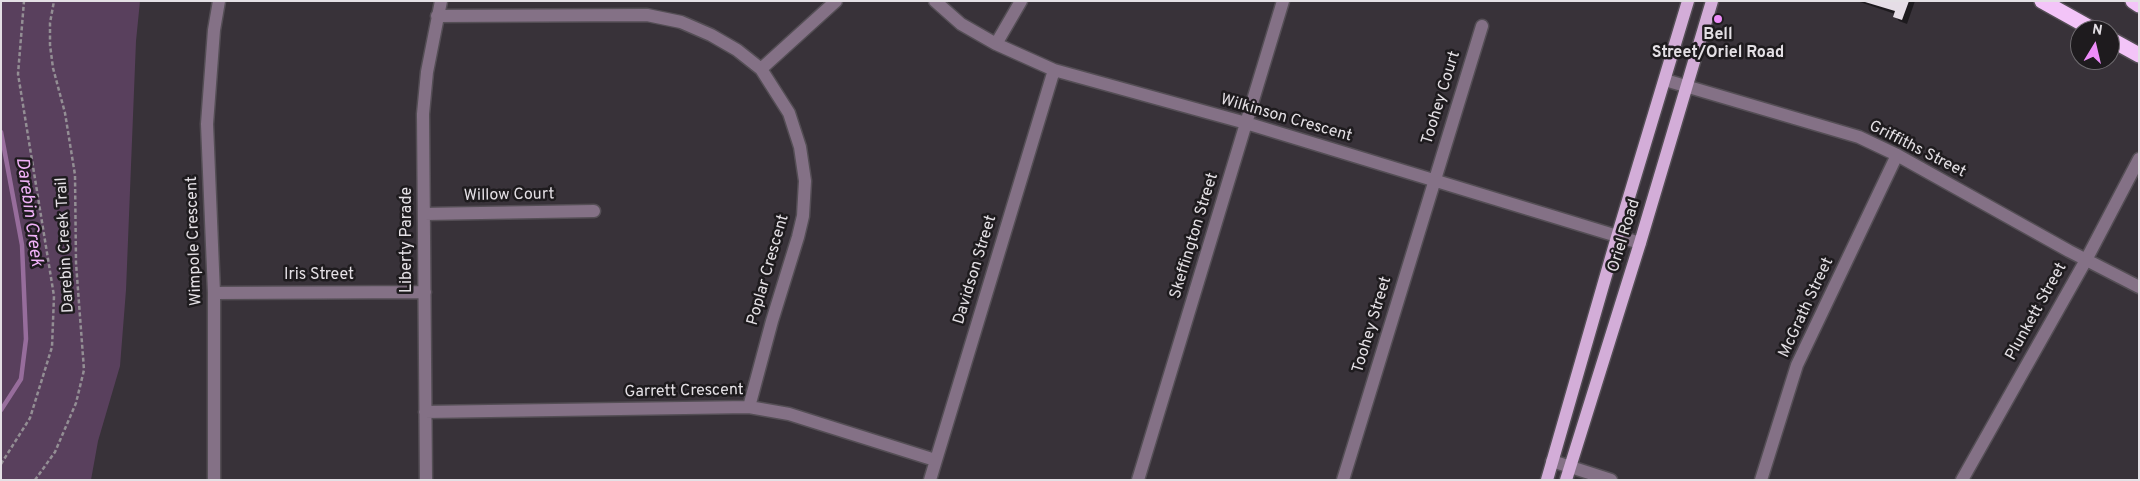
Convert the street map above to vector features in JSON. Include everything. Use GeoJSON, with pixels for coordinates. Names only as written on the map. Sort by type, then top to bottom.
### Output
{"type":"FeatureCollection","features":[{"type":"Feature","properties":{"kind":"highway"},"geometry":{"type":"LineString","coordinates":[[2042,1],[2076,20]]}},
{"type":"Feature","properties":{"kind":"highway"},"geometry":{"type":"LineString","coordinates":[[2133,1],[2139,4]]}},
{"type":"Feature","properties":{"kind":"highway"},"geometry":{"type":"LineString","coordinates":[[2120,45],[2139,55]]}},
{"type":"Feature","properties":{"kind":"main road","name":"Oriel Road"},"geometry":{"type":"LineString","coordinates":[[1546,480],[1688,1]]}},
{"type":"Feature","properties":{"kind":"main road","name":"Oriel Road"},"geometry":{"type":"LineString","coordinates":[[1568,474],[1640,243],[1712,1]]}},
{"type":"Feature","properties":{"kind":"street","name":"Wimpole Crescent"},"geometry":{"type":"LineString","coordinates":[[214,480],[214,293],[207,124],[214,30],[219,1]]}},
{"type":"Feature","properties":{"kind":"street","name":"Liberty Parade"},"geometry":{"type":"LineString","coordinates":[[426,480],[423,114],[427,72],[441,1]]}},
{"type":"Feature","properties":{"kind":"street"},"geometry":{"type":"LineString","coordinates":[[761,69],[836,1]]}},
{"type":"Feature","properties":{"kind":"street","name":"Wilkinson Crescent"},"geometry":{"type":"LineString","coordinates":[[935,1],[961,24],[996,44],[1054,70],[1246,124],[1640,243]]}},
{"type":"Feature","properties":{"kind":"street"},"geometry":{"type":"LineString","coordinates":[[996,44],[1021,1]]}},
{"type":"Feature","properties":{"kind":"street","name":"Skeffington Street"},"geometry":{"type":"LineString","coordinates":[[1138,480],[1282,1]]}},
{"type":"Feature","properties":{"kind":"street","name":"Poplar Crescent"},"geometry":{"type":"LineString","coordinates":[[437,16],[647,15],[697,28],[725,42],[761,69],[789,113],[800,147],[805,181],[803,216],[798,238],[772,322],[749,407]]}},
{"type":"Feature","properties":{"kind":"street","name":"Toohey Court"},"geometry":{"type":"LineString","coordinates":[[1434,180],[1482,26]]}},
{"type":"Feature","properties":{"kind":"street","name":"Davidson Street"},"geometry":{"type":"LineString","coordinates":[[930,480],[1054,70]]}},
{"type":"Feature","properties":{"kind":"street","name":"Griffiths Street"},"geometry":{"type":"LineString","coordinates":[[1665,80],[1859,137],[1897,155],[2086,260],[2139,287]]}},
{"type":"Feature","properties":{"kind":"street","name":"McGrath Street"},"geometry":{"type":"LineString","coordinates":[[1761,480],[1797,365],[1897,155]]}},
{"type":"Feature","properties":{"kind":"street","name":"Plunkett Street"},"geometry":{"type":"LineString","coordinates":[[1962,480],[2086,260],[2139,159]]}},
{"type":"Feature","properties":{"kind":"street","name":"Toohey Street"},"geometry":{"type":"LineString","coordinates":[[1343,480],[1434,180]]}},
{"type":"Feature","properties":{"kind":"street","name":"Willow Court"},"geometry":{"type":"LineString","coordinates":[[424,214],[594,211]]}},
{"type":"Feature","properties":{"kind":"street","name":"Iris Street"},"geometry":{"type":"LineString","coordinates":[[214,293],[425,292]]}},
{"type":"Feature","properties":{"kind":"street","name":"Garrett Crescent"},"geometry":{"type":"LineString","coordinates":[[425,412],[749,407],[788,414],[936,460]]}},
{"type":"Feature","properties":{"kind":"street"},"geometry":{"type":"LineString","coordinates":[[1552,462],[1568,474],[1611,480]]}},
{"type":"Feature","properties":{"kind":"path"},"geometry":{"type":"LineString","coordinates":[[1,464],[30,418],[52,346],[54,296],[18,74],[24,1]]}},
{"type":"Feature","properties":{"kind":"path","name":"Darebin Creek Trail"},"geometry":{"type":"LineString","coordinates":[[35,480],[58,444],[76,403],[84,370],[76,263],[75,175],[65,113],[52,68],[50,45],[50,23],[54,1]]}},
{"type":"Feature","properties":{"kind":"shaded area"},"geometry":{"type":"Polygon","coordinates":[[[1,1],[140,1],[136,41],[126,290],[120,366],[98,441],[91,480],[1,480],[1,1]]]}},
{"type":"Feature","properties":{"kind":"building"},"geometry":{"type":"Polygon","coordinates":[[[1909,1],[1902,20],[1893,17],[1895,11],[1865,2],[1909,1]]]}},
{"type":"Feature","properties":{"kind":"waterway","name":"Darebin Creek"},"geometry":{"type":"LineString","coordinates":[[1,132],[22,245],[26,339],[21,379],[1,410]]}},
{"type":"Feature","properties":{"kind":"place","name":"Bell Street/Oriel Road"},"geometry":{"type":"Point","coordinates":[1718,19]}}]}
